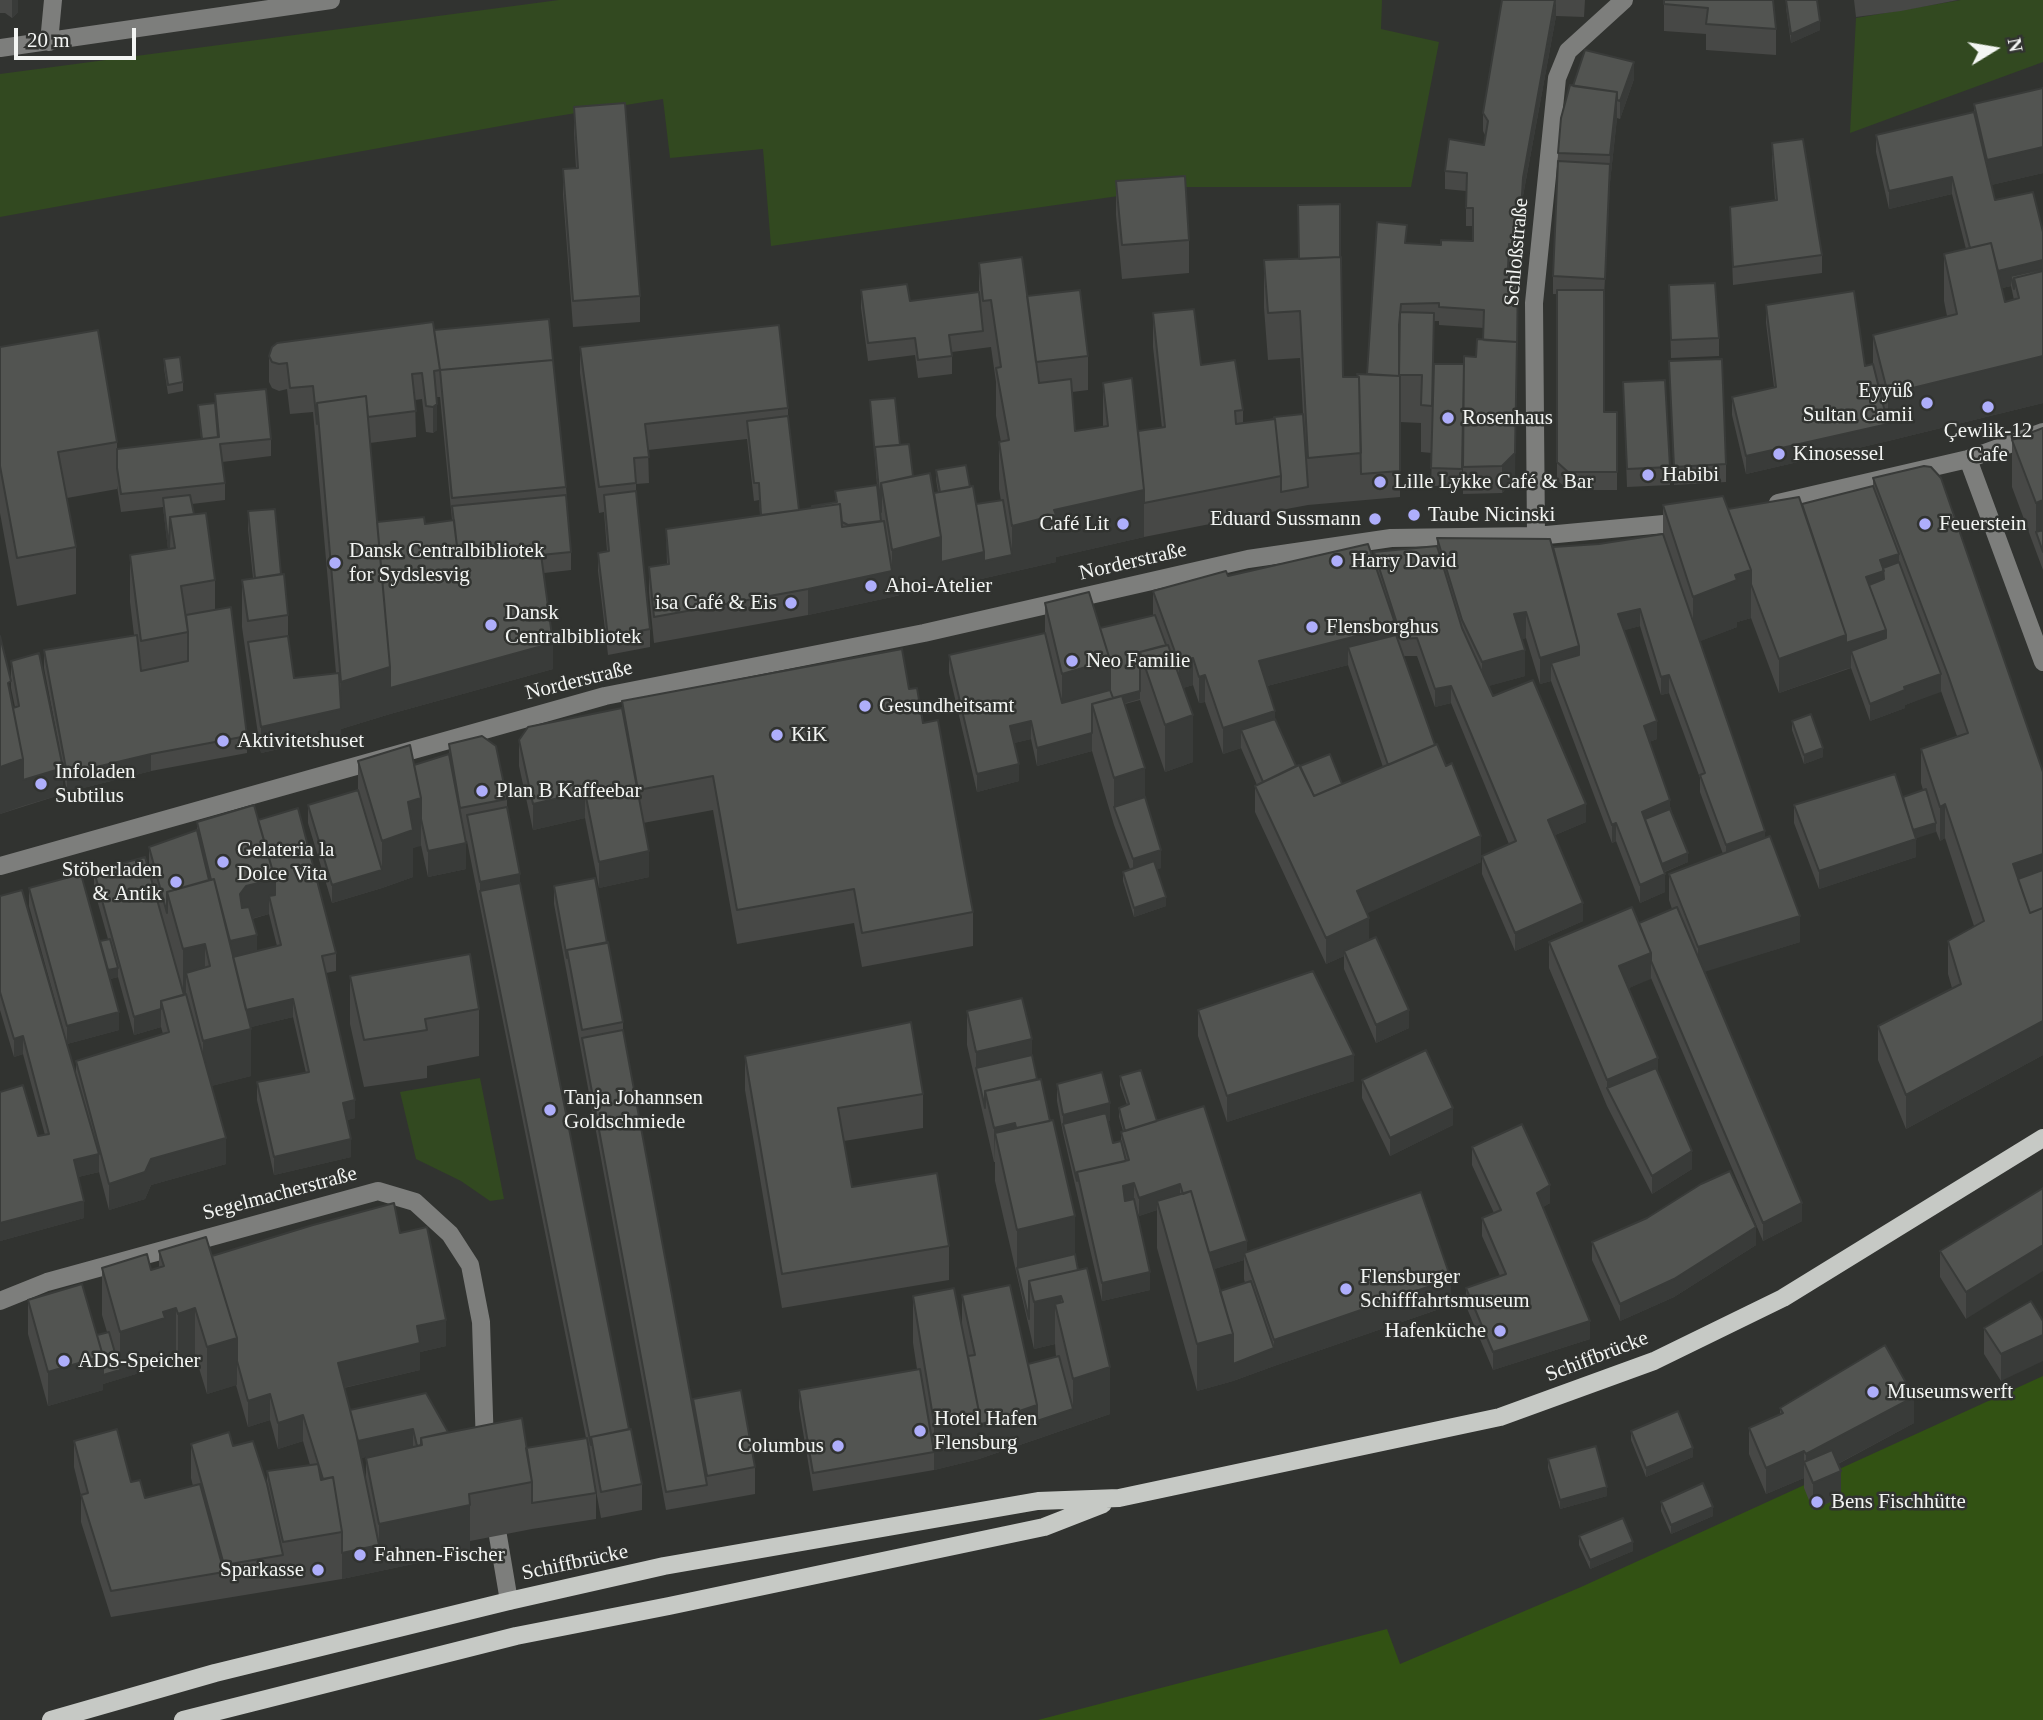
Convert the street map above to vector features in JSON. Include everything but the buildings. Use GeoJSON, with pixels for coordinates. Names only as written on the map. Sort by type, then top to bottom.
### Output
{"type":"FeatureCollection","features":[{"type":"Feature","properties":{"kind":"main road","name":"Schiffbrücke"},"geometry":{"type":"LineString","coordinates":[[183,1720],[516,1636],[1044,1527],[1119,1498],[1500,1417],[1654,1361],[1783,1298],[2043,1138]]}},
{"type":"Feature","properties":{"kind":"main road","name":"Schiffbrücke"},"geometry":{"type":"LineString","coordinates":[[51,1720],[215,1673],[664,1566],[1038,1502],[1119,1498]]}},
{"type":"Feature","properties":{"kind":"street"},"geometry":{"type":"LineString","coordinates":[[49,42],[53,0]]}},
{"type":"Feature","properties":{"kind":"street"},"geometry":{"type":"LineString","coordinates":[[0,48],[331,0]]}},
{"type":"Feature","properties":{"kind":"street","name":"Schloßstraße"},"geometry":{"type":"LineString","coordinates":[[1536,536],[1534,303],[1557,78],[1568,51],[1624,0]]}},
{"type":"Feature","properties":{"kind":"street"},"geometry":{"type":"LineString","coordinates":[[1758,507],[1968,459],[2043,432]]}},
{"type":"Feature","properties":{"kind":"street"},"geometry":{"type":"LineString","coordinates":[[1968,459],[2043,662]]}},
{"type":"Feature","properties":{"kind":"street","name":"Norderstraße"},"geometry":{"type":"LineString","coordinates":[[0,866],[605,696],[924,633],[1248,559],[1391,538],[1536,536],[1682,523],[1707,518]]}},
{"type":"Feature","properties":{"kind":"street","name":"Segelmacherstraße"},"geometry":{"type":"LineString","coordinates":[[0,1301],[47,1282],[378,1191],[415,1202],[450,1234],[470,1265],[481,1322],[485,1459]]}},
{"type":"Feature","properties":{"kind":"street"},"geometry":{"type":"LineString","coordinates":[[498,1536],[509,1601]]}},
{"type":"Feature","properties":{"kind":"shaded area"},"geometry":{"type":"Polygon","coordinates":[[[559,0],[1382,0],[1381,29],[1439,42],[1411,187],[1181,187],[771,246],[763,149],[670,158],[663,99],[0,217],[0,74],[559,0]]]}},
{"type":"Feature","properties":{"kind":"shaded area"},"geometry":{"type":"Polygon","coordinates":[[[1961,0],[2043,0],[2043,62],[1850,133],[1856,18],[1961,0]]]}},
{"type":"Feature","properties":{"kind":"shaded area"},"geometry":{"type":"Polygon","coordinates":[[[480,1078],[504,1199],[490,1201],[461,1181],[416,1159],[400,1092],[480,1078]]]}},
{"type":"Feature","properties":{"kind":"shaded area"},"geometry":{"type":"Polygon","coordinates":[[[2043,1376],[2043,1720],[1038,1720],[1387,1629],[1400,1664],[1581,1587],[2043,1376]]]}},
{"type":"Feature","properties":{"kind":"place","name":"Eyyüß Sultan Camii"},"geometry":{"type":"Point","coordinates":[1927,403]}},
{"type":"Feature","properties":{"kind":"place","name":"Çewlik-12 Cafe"},"geometry":{"type":"Point","coordinates":[1988,407]}},
{"type":"Feature","properties":{"kind":"place","name":"Rosenhaus"},"geometry":{"type":"Point","coordinates":[1448,418]}},
{"type":"Feature","properties":{"kind":"place","name":"Kinosessel"},"geometry":{"type":"Point","coordinates":[1779,454]}},
{"type":"Feature","properties":{"kind":"place","name":"Habibi"},"geometry":{"type":"Point","coordinates":[1648,475]}},
{"type":"Feature","properties":{"kind":"place","name":"Lille Lykke Café & Bar"},"geometry":{"type":"Point","coordinates":[1380,482]}},
{"type":"Feature","properties":{"kind":"place","name":"Taube Nicinski"},"geometry":{"type":"Point","coordinates":[1414,515]}},
{"type":"Feature","properties":{"kind":"place","name":"Eduard Sussmann"},"geometry":{"type":"Point","coordinates":[1375,519]}},
{"type":"Feature","properties":{"kind":"place","name":"Café Lit"},"geometry":{"type":"Point","coordinates":[1123,524]}},
{"type":"Feature","properties":{"kind":"place","name":"Feuerstein"},"geometry":{"type":"Point","coordinates":[1925,524]}},
{"type":"Feature","properties":{"kind":"place","name":"Harry David"},"geometry":{"type":"Point","coordinates":[1337,561]}},
{"type":"Feature","properties":{"kind":"place","name":"Dansk Centralbibliotek for Sydslesvig"},"geometry":{"type":"Point","coordinates":[335,563]}},
{"type":"Feature","properties":{"kind":"place","name":"Ahoi-Atelier"},"geometry":{"type":"Point","coordinates":[871,586]}},
{"type":"Feature","properties":{"kind":"place","name":"isa Café & Eis"},"geometry":{"type":"Point","coordinates":[791,603]}},
{"type":"Feature","properties":{"kind":"place","name":"Dansk Centralbibliotek"},"geometry":{"type":"Point","coordinates":[491,625]}},
{"type":"Feature","properties":{"kind":"place","name":"Flensborghus"},"geometry":{"type":"Point","coordinates":[1312,627]}},
{"type":"Feature","properties":{"kind":"place","name":"Neo Familie"},"geometry":{"type":"Point","coordinates":[1072,661]}},
{"type":"Feature","properties":{"kind":"place","name":"Gesundheitsamt"},"geometry":{"type":"Point","coordinates":[865,706]}},
{"type":"Feature","properties":{"kind":"place","name":"KiK"},"geometry":{"type":"Point","coordinates":[777,735]}},
{"type":"Feature","properties":{"kind":"place","name":"Aktivitetshuset"},"geometry":{"type":"Point","coordinates":[223,741]}},
{"type":"Feature","properties":{"kind":"place","name":"Infoladen Subtilus"},"geometry":{"type":"Point","coordinates":[41,784]}},
{"type":"Feature","properties":{"kind":"place","name":"Plan B Kaffeebar"},"geometry":{"type":"Point","coordinates":[482,791]}},
{"type":"Feature","properties":{"kind":"place","name":"Gelateria la Dolce Vita"},"geometry":{"type":"Point","coordinates":[223,862]}},
{"type":"Feature","properties":{"kind":"place","name":"Stöberladen & Antik"},"geometry":{"type":"Point","coordinates":[176,882]}},
{"type":"Feature","properties":{"kind":"place","name":"Tanja Johannsen Goldschmiede"},"geometry":{"type":"Point","coordinates":[550,1110]}},
{"type":"Feature","properties":{"kind":"place","name":"Flensburger Schifffahrtsmuseum"},"geometry":{"type":"Point","coordinates":[1346,1289]}},
{"type":"Feature","properties":{"kind":"place","name":"Hafenküche"},"geometry":{"type":"Point","coordinates":[1500,1331]}},
{"type":"Feature","properties":{"kind":"place","name":"ADS-Speicher"},"geometry":{"type":"Point","coordinates":[64,1361]}},
{"type":"Feature","properties":{"kind":"place","name":"Museumswerft"},"geometry":{"type":"Point","coordinates":[1873,1392]}},
{"type":"Feature","properties":{"kind":"place","name":"Hotel Hafen Flensburg"},"geometry":{"type":"Point","coordinates":[920,1431]}},
{"type":"Feature","properties":{"kind":"place","name":"Columbus"},"geometry":{"type":"Point","coordinates":[838,1446]}},
{"type":"Feature","properties":{"kind":"place","name":"Bens Fischhütte"},"geometry":{"type":"Point","coordinates":[1817,1502]}},
{"type":"Feature","properties":{"kind":"place","name":"Fahnen-Fischer"},"geometry":{"type":"Point","coordinates":[360,1555]}},
{"type":"Feature","properties":{"kind":"place","name":"Sparkasse"},"geometry":{"type":"Point","coordinates":[318,1570]}}]}
